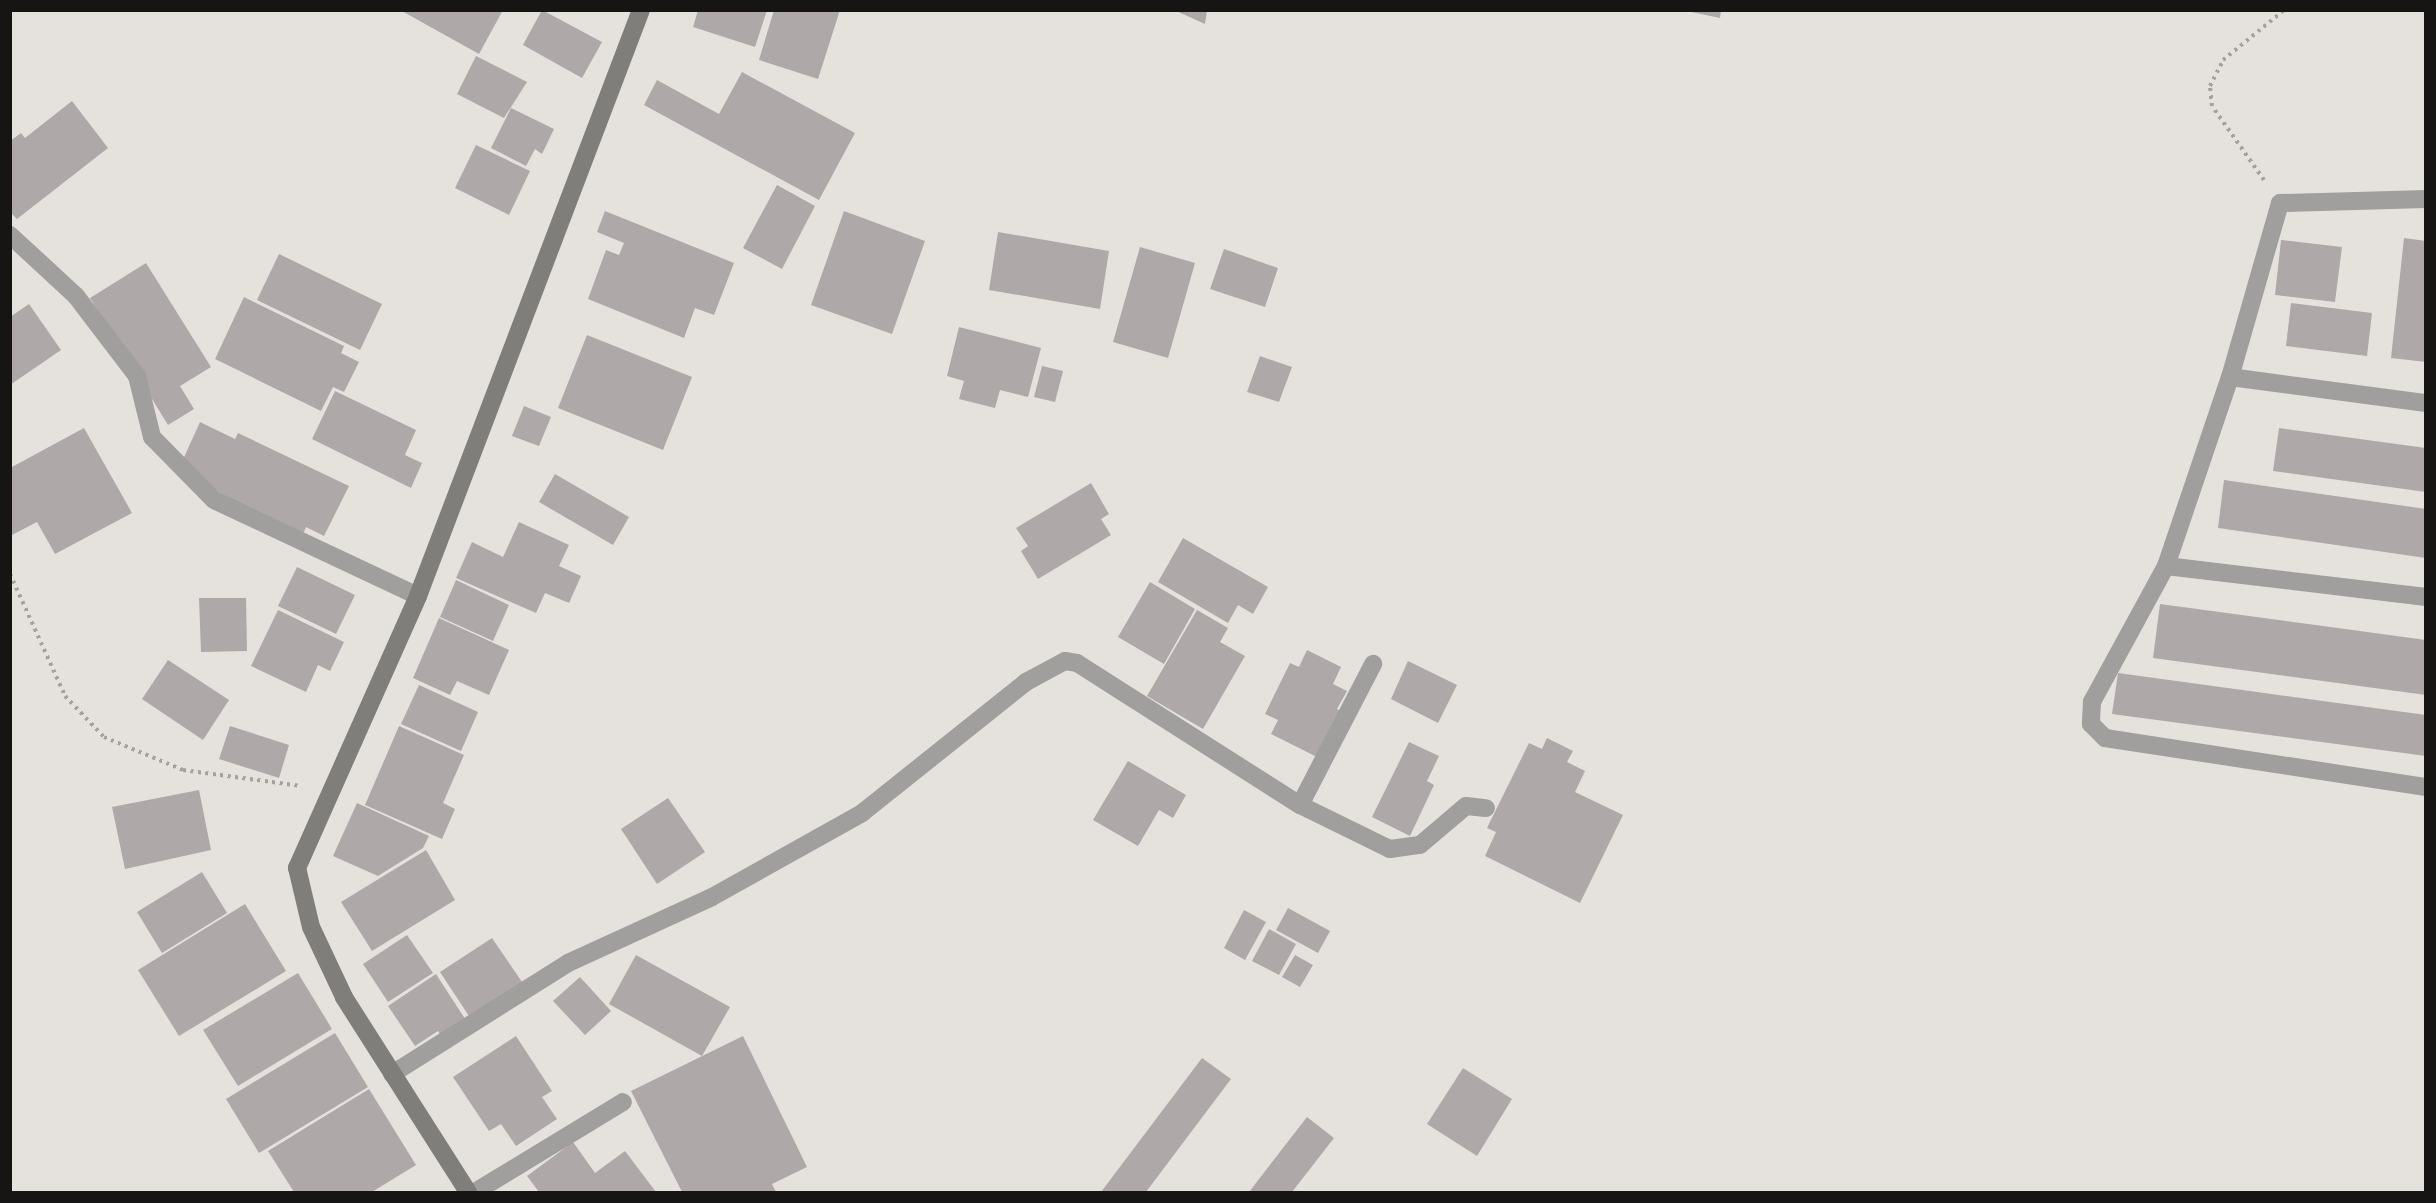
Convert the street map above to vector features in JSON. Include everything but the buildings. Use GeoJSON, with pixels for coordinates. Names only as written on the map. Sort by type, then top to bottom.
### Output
{"type":"FeatureCollection","features":[{"type":"Feature","properties":{"kind":"street"},"geometry":{"type":"LineString","coordinates":[[468,1192],[344,997],[311,927],[297,868],[328,790],[418,596],[641,10]]}},
{"type":"Feature","properties":{"kind":"street"},"geometry":{"type":"LineString","coordinates":[[2426,199],[2280,203],[2230,377],[2166,566],[2091,702],[2091,724],[2105,738],[2426,786]]}},
{"type":"Feature","properties":{"kind":"street"},"geometry":{"type":"LineString","coordinates":[[10,235],[76,296],[136,376],[152,437],[214,500],[418,596]]}},
{"type":"Feature","properties":{"kind":"street"},"geometry":{"type":"LineString","coordinates":[[2230,377],[2426,403]]}},
{"type":"Feature","properties":{"kind":"street"},"geometry":{"type":"LineString","coordinates":[[2166,566],[2426,597]]}},
{"type":"Feature","properties":{"kind":"street"},"geometry":{"type":"LineString","coordinates":[[392,1074],[568,963],[712,897],[862,813],[1026,682],[1065,661],[1077,663],[1300,805],[1390,849],[1405,850],[1420,845],[1454,812],[1466,806],[1486,808]]}},
{"type":"Feature","properties":{"kind":"street"},"geometry":{"type":"LineString","coordinates":[[1300,805],[1373,664]]}},
{"type":"Feature","properties":{"kind":"street"},"geometry":{"type":"LineString","coordinates":[[476,1192],[622,1102]]}},
{"type":"Feature","properties":{"kind":"path"},"geometry":{"type":"LineString","coordinates":[[2280,203],[2212,106],[2210,86],[2223,60],[2284,10]]}},
{"type":"Feature","properties":{"kind":"path"},"geometry":{"type":"LineString","coordinates":[[10,574],[65,696],[104,737],[183,770],[328,790]]}}]}
